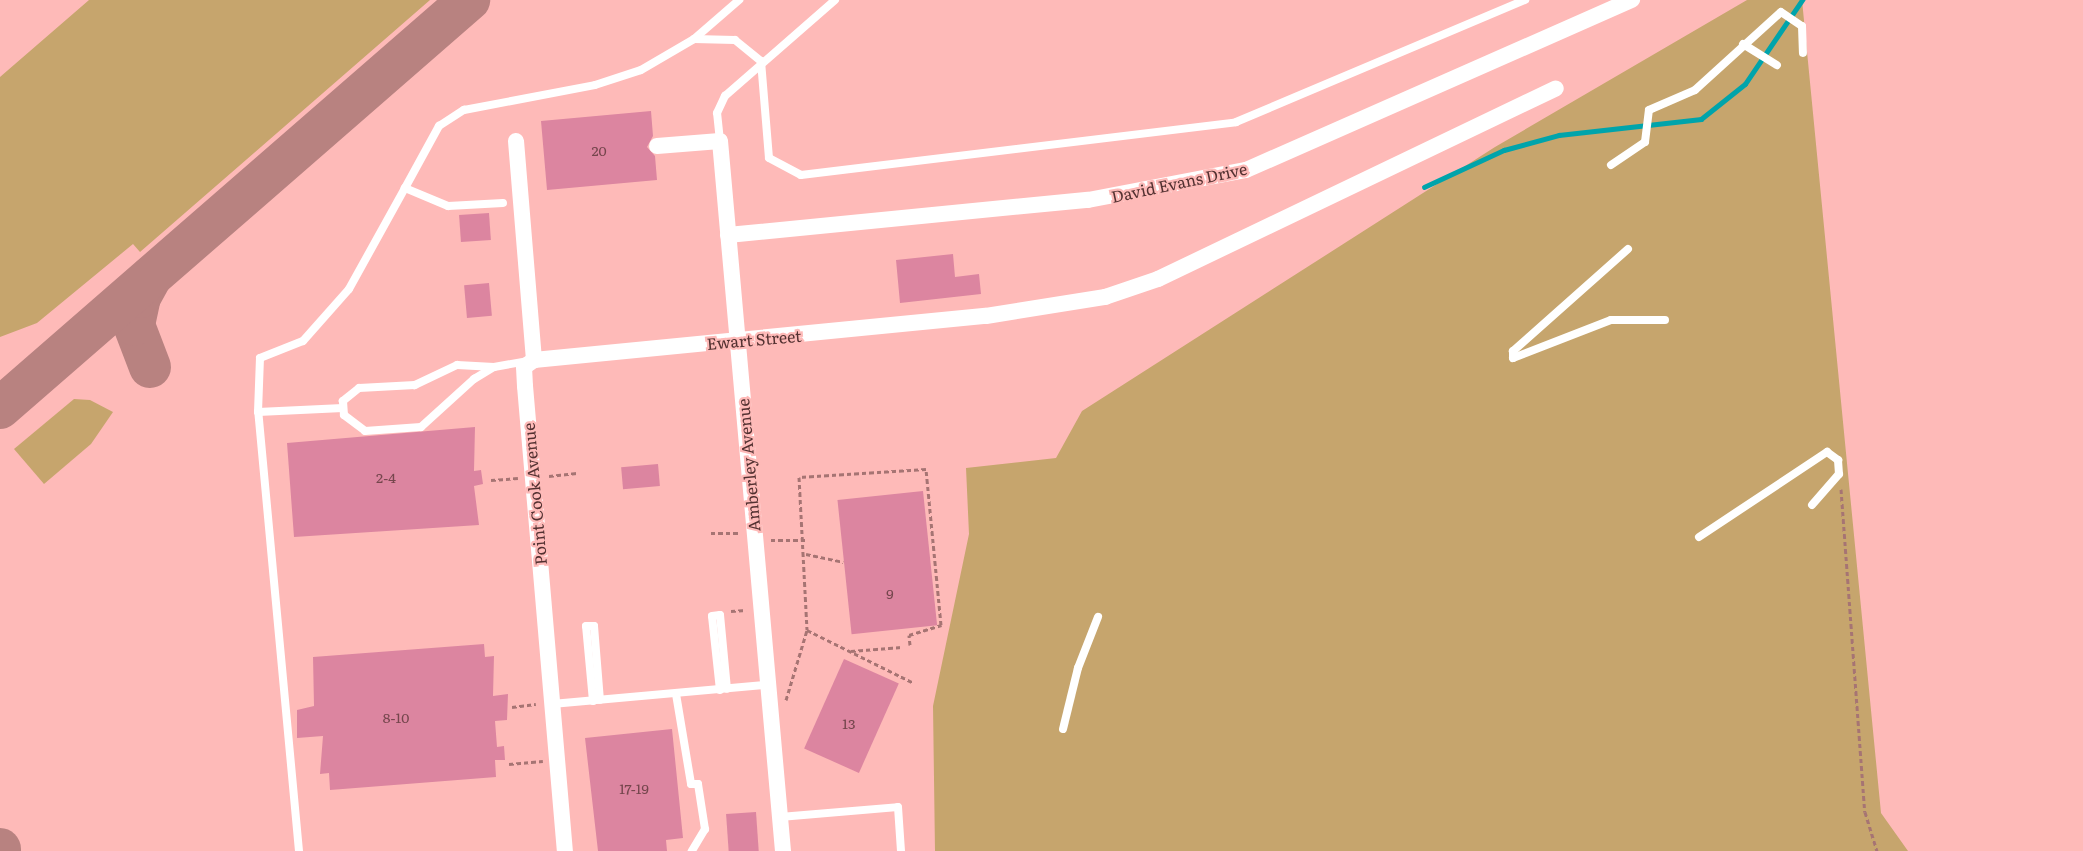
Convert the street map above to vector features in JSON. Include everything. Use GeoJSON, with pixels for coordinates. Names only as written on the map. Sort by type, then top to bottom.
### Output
{"type":"FeatureCollection","features":[{"type":"Feature","properties":{"kind":"street","name":"David Evans Drive"},"geometry":{"type":"LineString","coordinates":[[728,235],[1088,200],[1246,170],[1632,0]]}},
{"type":"Feature","properties":{"kind":"street","name":"Ewart Street"},"geometry":{"type":"LineString","coordinates":[[534,360],[974,316],[1105,297],[1158,279],[1556,88]]}},
{"type":"Feature","properties":{"kind":"street","name":"Point Cook Avenue"},"geometry":{"type":"LineString","coordinates":[[516,141],[534,360],[524,367],[525,386],[548,704],[565,851]]}},
{"type":"Feature","properties":{"kind":"street","name":"Amberley Avenue"},"geometry":{"type":"LineString","coordinates":[[720,141],[783,851]]}},
{"type":"Feature","properties":{"kind":"street"},"geometry":{"type":"LineString","coordinates":[[657,146],[720,141]]}},
{"type":"Feature","properties":{"kind":"lane"},"geometry":{"type":"LineString","coordinates":[[299,851],[258,412],[260,358],[303,341],[349,289],[439,126],[464,110],[596,85],[641,70],[694,39],[739,0]]}},
{"type":"Feature","properties":{"kind":"lane"},"geometry":{"type":"LineString","coordinates":[[720,141],[718,108],[761,61],[835,0]]}},
{"type":"Feature","properties":{"kind":"lane"},"geometry":{"type":"LineString","coordinates":[[694,39],[735,40],[761,61],[769,158],[801,175],[1236,122],[1525,0]]}},
{"type":"Feature","properties":{"kind":"lane"},"geometry":{"type":"LineString","coordinates":[[1611,165],[1638,152],[1647,133],[1646,118],[1649,110],[1695,90],[1767,22],[1788,12],[1798,18],[1803,53]]}},
{"type":"Feature","properties":{"kind":"lane"},"geometry":{"type":"LineString","coordinates":[[1743,44],[1776,63]]}},
{"type":"Feature","properties":{"kind":"lane"},"geometry":{"type":"LineString","coordinates":[[405,188],[448,206],[503,202]]}},
{"type":"Feature","properties":{"kind":"lane"},"geometry":{"type":"LineString","coordinates":[[1628,249],[1513,351],[1513,358],[1611,320],[1665,320]]}},
{"type":"Feature","properties":{"kind":"lane"},"geometry":{"type":"LineString","coordinates":[[494,367],[461,388],[421,427],[365,431],[352,426],[343,408],[343,401],[359,388],[415,385],[457,365],[494,367],[534,360]]}},
{"type":"Feature","properties":{"kind":"lane"},"geometry":{"type":"LineString","coordinates":[[258,412],[343,408]]}},
{"type":"Feature","properties":{"kind":"lane"},"geometry":{"type":"LineString","coordinates":[[1699,537],[1827,452],[1838,460],[1839,474],[1812,505]]}},
{"type":"Feature","properties":{"kind":"lane"},"geometry":{"type":"LineString","coordinates":[[717,614],[723,690]]}},
{"type":"Feature","properties":{"kind":"lane"},"geometry":{"type":"LineString","coordinates":[[1063,729],[1078,668],[1098,617]]}},
{"type":"Feature","properties":{"kind":"lane"},"geometry":{"type":"LineString","coordinates":[[590,626],[597,700]]}},
{"type":"Feature","properties":{"kind":"lane"},"geometry":{"type":"LineString","coordinates":[[548,704],[767,685]]}},
{"type":"Feature","properties":{"kind":"lane"},"geometry":{"type":"LineString","coordinates":[[676,694],[691,784],[698,784],[705,829],[692,851]]}},
{"type":"Feature","properties":{"kind":"lane"},"geometry":{"type":"LineString","coordinates":[[780,817],[898,807],[901,851]]}},
{"type":"Feature","properties":{"kind":"path"},"geometry":{"type":"LineString","coordinates":[[785,706],[807,630],[806,554],[799,477],[926,469],[941,625],[909,635],[910,645]]}},
{"type":"Feature","properties":{"kind":"path"},"geometry":{"type":"LineString","coordinates":[[1839,474],[1865,812],[1876,851]]}},
{"type":"Feature","properties":{"kind":"path"},"geometry":{"type":"LineString","coordinates":[[744,522],[746,545]]}},
{"type":"Feature","properties":{"kind":"path"},"geometry":{"type":"LineString","coordinates":[[806,554],[843,562]]}},
{"type":"Feature","properties":{"kind":"path"},"geometry":{"type":"LineString","coordinates":[[750,599],[752,622]]}},
{"type":"Feature","properties":{"kind":"path"},"geometry":{"type":"LineString","coordinates":[[717,614],[750,610]]}},
{"type":"Feature","properties":{"kind":"path"},"geometry":{"type":"LineString","coordinates":[[807,630],[914,683]]}},
{"type":"Feature","properties":{"kind":"path"},"geometry":{"type":"LineString","coordinates":[[849,651],[902,647]]}},
{"type":"Feature","properties":{"kind":"path"},"geometry":{"type":"LineString","coordinates":[[512,707],[548,704]]}},
{"type":"Feature","properties":{"kind":"path"},"geometry":{"type":"LineString","coordinates":[[509,764],[548,761]]}},
{"type":"Feature","properties":{"kind":"shaded area"},"geometry":{"type":"Polygon","coordinates":[[[89,0],[430,0],[140,252],[133,244],[37,323],[0,337],[0,77],[89,0]]]}},
{"type":"Feature","properties":{"kind":"shaded area"},"geometry":{"type":"Polygon","coordinates":[[[1747,0],[1802,0],[1881,813],[1908,851],[935,851],[933,706],[969,534],[966,468],[1056,458],[1082,411],[1495,147],[1747,0]]]}},
{"type":"Feature","properties":{"kind":"shaded area"},"geometry":{"type":"Polygon","coordinates":[[[74,399],[90,400],[113,412],[91,444],[44,484],[14,449],[74,399]]]}},
{"type":"Feature","properties":{"kind":"building"},"geometry":{"type":"Polygon","coordinates":[[[651,111],[653,136],[647,147],[655,156],[657,180],[547,190],[541,121],[651,111]]]}},
{"type":"Feature","properties":{"kind":"building"},"geometry":{"type":"Polygon","coordinates":[[[489,213],[491,240],[461,242],[459,215],[489,213]]]}},
{"type":"Feature","properties":{"kind":"building"},"geometry":{"type":"Polygon","coordinates":[[[953,254],[955,277],[979,274],[981,294],[900,303],[896,260],[953,254]]]}},
{"type":"Feature","properties":{"kind":"building"},"geometry":{"type":"Polygon","coordinates":[[[489,283],[492,316],[467,318],[464,285],[489,283]]]}},
{"type":"Feature","properties":{"kind":"building"},"geometry":{"type":"Polygon","coordinates":[[[475,427],[474,471],[481,470],[483,484],[474,486],[479,525],[294,537],[287,443],[475,427]]]}},
{"type":"Feature","properties":{"kind":"building"},"geometry":{"type":"Polygon","coordinates":[[[658,464],[660,486],[623,489],[621,467],[658,464]]]}},
{"type":"Feature","properties":{"kind":"building"},"geometry":{"type":"Polygon","coordinates":[[[923,491],[937,625],[852,634],[837,500],[923,491]]]}},
{"type":"Feature","properties":{"kind":"building"},"geometry":{"type":"Polygon","coordinates":[[[484,644],[485,657],[494,656],[493,696],[508,694],[507,720],[495,721],[497,747],[504,746],[505,760],[495,760],[496,777],[330,790],[329,773],[320,774],[323,736],[297,738],[297,710],[314,706],[313,657],[484,644]]]}},
{"type":"Feature","properties":{"kind":"building"},"geometry":{"type":"Polygon","coordinates":[[[844,659],[899,683],[859,773],[804,749],[844,659]]]}},
{"type":"Feature","properties":{"kind":"building"},"geometry":{"type":"Polygon","coordinates":[[[672,729],[683,838],[666,840],[667,851],[598,851],[585,738],[672,729]]]}},
{"type":"Feature","properties":{"kind":"building"},"geometry":{"type":"Polygon","coordinates":[[[756,812],[759,851],[729,851],[726,814],[756,812]]]}},
{"type":"Feature","properties":{"kind":"waterway"},"geometry":{"type":"LineString","coordinates":[[1424,187],[1504,150],[1559,135],[1701,119],[1745,84],[1802,0]]}},
{"type":"Feature","properties":{"kind":"taxiway"},"geometry":{"type":"LineString","coordinates":[[0,408],[469,0]]}},
{"type":"Feature","properties":{"kind":"taxiway"},"geometry":{"type":"LineString","coordinates":[[150,367],[134,325],[140,297],[151,277]]}}]}
